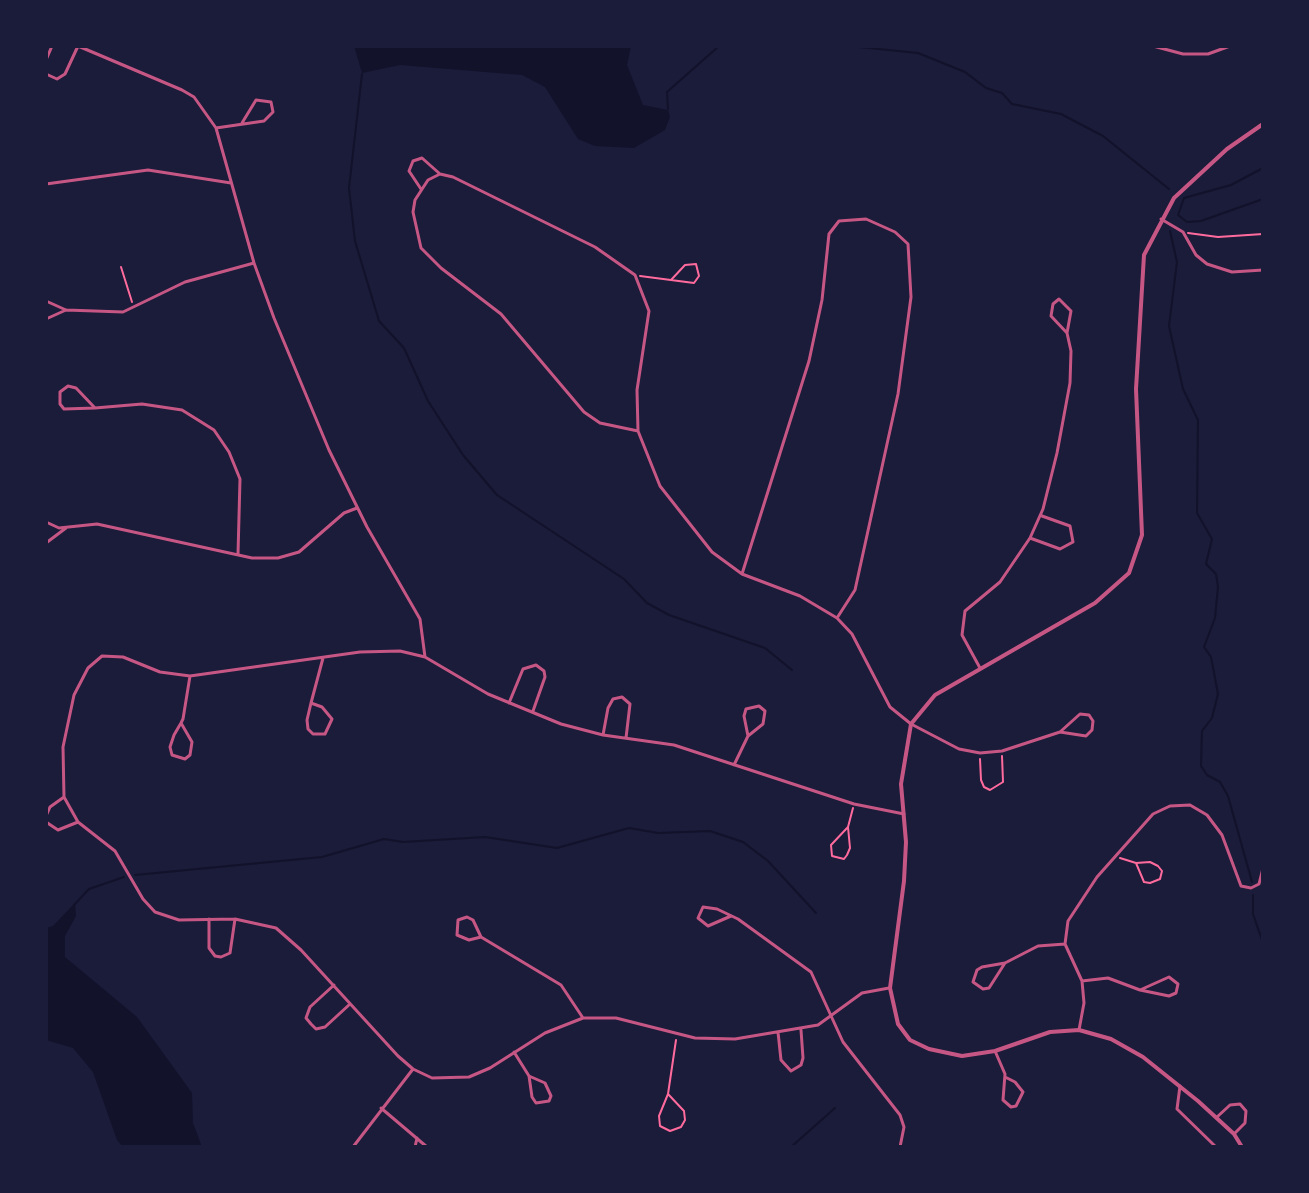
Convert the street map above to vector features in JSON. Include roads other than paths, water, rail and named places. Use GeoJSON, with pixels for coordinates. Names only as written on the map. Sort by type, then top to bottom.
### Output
{"type":"FeatureCollection","features":[{"type":"Feature","properties":{"kind":"street"},"geometry":{"type":"LineString","coordinates":[[46,60],[52,46]]}},
{"type":"Feature","properties":{"kind":"street"},"geometry":{"type":"LineString","coordinates":[[46,74],[57,79],[65,74],[78,46],[194,97],[216,128],[254,263],[329,450],[357,508],[420,619],[425,657]]}},
{"type":"Feature","properties":{"kind":"street"},"geometry":{"type":"LineString","coordinates":[[1153,46],[1195,54],[1230,46]]}},
{"type":"Feature","properties":{"kind":"street"},"geometry":{"type":"LineString","coordinates":[[216,128],[256,123],[270,117],[274,107],[271,102],[256,100],[242,123]]}},
{"type":"Feature","properties":{"kind":"street"},"geometry":{"type":"LineString","coordinates":[[1242,1147],[1217,1117],[1180,1086],[1133,1051],[1111,1039],[1079,1030],[1050,1032],[995,1051],[962,1056],[929,1049],[910,1040],[893,1012],[890,988],[904,881],[901,784],[911,724],[935,695],[1095,603],[1129,573],[1142,535],[1136,389],[1144,255],[1174,198],[1197,175],[1263,124]]}},
{"type":"Feature","properties":{"kind":"street"},"geometry":{"type":"LineString","coordinates":[[421,189],[409,171],[418,157],[428,161],[440,174],[503,200],[595,247],[635,275],[649,311],[637,390],[638,431],[649,463],[674,508],[712,552],[742,574],[800,596],[837,618],[852,634],[890,707],[911,724],[959,749],[980,753],[1002,751],[1060,732],[1080,714],[1089,715],[1093,721],[1092,730],[1086,736],[1060,732]]}},
{"type":"Feature","properties":{"kind":"street"},"geometry":{"type":"LineString","coordinates":[[46,184],[148,170],[231,183]]}},
{"type":"Feature","properties":{"kind":"street"},"geometry":{"type":"LineString","coordinates":[[440,174],[421,189],[413,212],[421,248],[441,268],[501,314],[584,412],[600,423],[638,431]]}},
{"type":"Feature","properties":{"kind":"street"},"geometry":{"type":"LineString","coordinates":[[742,574],[809,361],[822,300],[829,234],[839,221],[866,219],[895,232],[908,244],[911,297],[898,394],[855,590],[837,618]]}},
{"type":"Feature","properties":{"kind":"street"},"geometry":{"type":"LineString","coordinates":[[1161,219],[1183,232],[1196,255],[1218,270],[1263,270]]}},
{"type":"Feature","properties":{"kind":"street"},"geometry":{"type":"LineString","coordinates":[[46,301],[66,310],[113,313],[134,307],[185,282],[254,263]]}},
{"type":"Feature","properties":{"kind":"street"},"geometry":{"type":"LineString","coordinates":[[980,668],[962,635],[965,611],[1000,582],[1030,538],[1040,515],[1070,383],[1067,333],[1071,311],[1059,299],[1053,304],[1051,316],[1067,333]]}},
{"type":"Feature","properties":{"kind":"street"},"geometry":{"type":"LineString","coordinates":[[46,319],[66,310]]}},
{"type":"Feature","properties":{"kind":"street"},"geometry":{"type":"LineString","coordinates":[[95,408],[76,388],[68,386],[60,392],[60,404],[64,409],[95,408],[161,405],[182,410],[214,430],[229,452],[240,479],[238,554]]}},
{"type":"Feature","properties":{"kind":"street"},"geometry":{"type":"LineString","coordinates":[[46,522],[66,528],[97,524],[266,558],[290,556],[314,542],[344,513],[357,508]]}},
{"type":"Feature","properties":{"kind":"street"},"geometry":{"type":"LineString","coordinates":[[1030,538],[1060,549],[1073,542],[1070,526],[1040,515]]}},
{"type":"Feature","properties":{"kind":"street"},"geometry":{"type":"LineString","coordinates":[[46,543],[66,528]]}},
{"type":"Feature","properties":{"kind":"street"},"geometry":{"type":"LineString","coordinates":[[890,988],[862,993],[834,1016],[801,1030],[713,1040],[677,1035],[616,1018],[583,1018],[545,1033],[490,1068],[458,1079],[432,1078],[413,1069],[276,928],[235,919],[179,920],[155,912],[143,899],[115,851],[78,822],[64,797],[62,766],[66,723],[74,695],[94,661],[112,654],[160,672],[190,676],[360,652],[400,651],[425,657],[509,703],[603,735],[674,745],[854,804],[904,814]]}},
{"type":"Feature","properties":{"kind":"street"},"geometry":{"type":"LineString","coordinates":[[311,703],[322,707],[332,719],[325,734],[313,734],[308,729],[311,703],[323,658]]}},
{"type":"Feature","properties":{"kind":"street"},"geometry":{"type":"LineString","coordinates":[[509,703],[523,669],[536,665],[544,671],[545,677],[533,712]]}},
{"type":"Feature","properties":{"kind":"street"},"geometry":{"type":"LineString","coordinates":[[181,723],[192,742],[190,755],[185,759],[172,755],[170,747],[181,723],[190,676]]}},
{"type":"Feature","properties":{"kind":"street"},"geometry":{"type":"LineString","coordinates":[[603,735],[608,708],[613,699],[622,697],[630,704],[625,739]]}},
{"type":"Feature","properties":{"kind":"street"},"geometry":{"type":"LineString","coordinates":[[734,765],[748,736],[763,724],[765,711],[759,706],[746,709],[744,716],[748,736]]}},
{"type":"Feature","properties":{"kind":"street"},"geometry":{"type":"LineString","coordinates":[[1263,789],[1263,852]]}},
{"type":"Feature","properties":{"kind":"street"},"geometry":{"type":"LineString","coordinates":[[46,816],[50,807],[64,797]]}},
{"type":"Feature","properties":{"kind":"street"},"geometry":{"type":"LineString","coordinates":[[1079,1030],[1084,1003],[1082,981],[1065,944],[1068,921],[1075,906],[1153,814],[1170,806],[1190,805],[1207,815],[1222,835],[1241,886],[1251,888],[1259,884],[1263,868]]}},
{"type":"Feature","properties":{"kind":"street"},"geometry":{"type":"LineString","coordinates":[[46,822],[58,830],[78,822]]}},
{"type":"Feature","properties":{"kind":"street"},"geometry":{"type":"LineString","coordinates":[[731,916],[708,926],[698,918],[703,907],[731,916],[811,972],[834,1016],[843,1042],[900,1115],[904,1127],[900,1147]]}},
{"type":"Feature","properties":{"kind":"street"},"geometry":{"type":"LineString","coordinates":[[481,937],[469,940],[457,935],[458,920],[467,917],[473,920],[481,937],[561,985],[583,1018]]}},
{"type":"Feature","properties":{"kind":"street"},"geometry":{"type":"LineString","coordinates":[[209,919],[209,948],[215,956],[221,957],[230,953],[235,919]]}},
{"type":"Feature","properties":{"kind":"street"},"geometry":{"type":"LineString","coordinates":[[1005,963],[989,988],[977,987],[973,982],[977,970],[1005,963],[1038,946],[1065,944]]}},
{"type":"Feature","properties":{"kind":"street"},"geometry":{"type":"LineString","coordinates":[[1082,981],[1108,978],[1140,990],[1169,996],[1176,993],[1178,984],[1169,977],[1140,990]]}},
{"type":"Feature","properties":{"kind":"street"},"geometry":{"type":"LineString","coordinates":[[334,985],[310,1007],[306,1018],[311,1024],[316,1029],[325,1027],[350,1004]]}},
{"type":"Feature","properties":{"kind":"street"},"geometry":{"type":"LineString","coordinates":[[778,1032],[781,1060],[791,1071],[797,1069],[803,1058],[801,1030]]}},
{"type":"Feature","properties":{"kind":"street"},"geometry":{"type":"LineString","coordinates":[[995,1051],[1005,1077],[1003,1100],[1011,1107],[1016,1106],[1023,1092],[1015,1082],[1005,1077]]}},
{"type":"Feature","properties":{"kind":"street"},"geometry":{"type":"LineString","coordinates":[[514,1052],[529,1076],[536,1103],[549,1101],[551,1096],[545,1083],[529,1076]]}},
{"type":"Feature","properties":{"kind":"street"},"geometry":{"type":"LineString","coordinates":[[353,1147],[413,1069]]}},
{"type":"Feature","properties":{"kind":"street"},"geometry":{"type":"LineString","coordinates":[[1180,1086],[1177,1109],[1216,1147]]}},
{"type":"Feature","properties":{"kind":"street"},"geometry":{"type":"LineString","coordinates":[[1217,1117],[1230,1105],[1240,1104],[1246,1111],[1245,1123],[1234,1134]]}},
{"type":"Feature","properties":{"kind":"street"},"geometry":{"type":"LineString","coordinates":[[381,1108],[427,1147]]}},
{"type":"Feature","properties":{"kind":"street"},"geometry":{"type":"LineString","coordinates":[[415,1147],[417,1138]]}},
{"type":"Feature","properties":{"kind":"waterway"},"geometry":{"type":"LineString","coordinates":[[668,109],[667,92],[719,46]]}},
{"type":"Feature","properties":{"kind":"waterway"},"geometry":{"type":"LineString","coordinates":[[849,46],[918,53],[965,72],[986,88],[1002,93],[1012,104],[1061,114],[1103,136],[1169,189]]}},
{"type":"Feature","properties":{"kind":"waterway"},"geometry":{"type":"LineString","coordinates":[[362,74],[349,188],[355,241],[379,321],[404,348],[428,401],[463,455],[497,495],[624,579],[647,603],[669,615],[765,648],[792,670]]}},
{"type":"Feature","properties":{"kind":"waterway"},"geometry":{"type":"LineString","coordinates":[[1263,168],[1231,185],[1184,198],[1178,215],[1187,222],[1201,221],[1263,199]]}},
{"type":"Feature","properties":{"kind":"waterway"},"geometry":{"type":"LineString","coordinates":[[1170,231],[1177,262],[1169,326],[1183,389],[1198,420],[1197,513],[1212,539],[1206,564],[1216,574],[1218,587],[1215,618],[1204,647],[1211,657],[1218,694],[1212,718],[1202,731],[1201,766],[1207,775],[1220,782],[1228,796],[1252,882]]}},
{"type":"Feature","properties":{"kind":"waterway"},"geometry":{"type":"LineString","coordinates":[[135,875],[322,857],[384,839],[403,842],[485,837],[557,848],[629,828],[658,833],[710,831],[743,842],[768,861],[816,913]]}},
{"type":"Feature","properties":{"kind":"waterway"},"geometry":{"type":"LineString","coordinates":[[74,905],[89,889],[124,877]]}},
{"type":"Feature","properties":{"kind":"waterway"},"geometry":{"type":"LineString","coordinates":[[1253,895],[1253,914],[1263,943]]}},
{"type":"Feature","properties":{"kind":"waterway"},"geometry":{"type":"LineString","coordinates":[[791,1147],[835,1108]]}}]}
